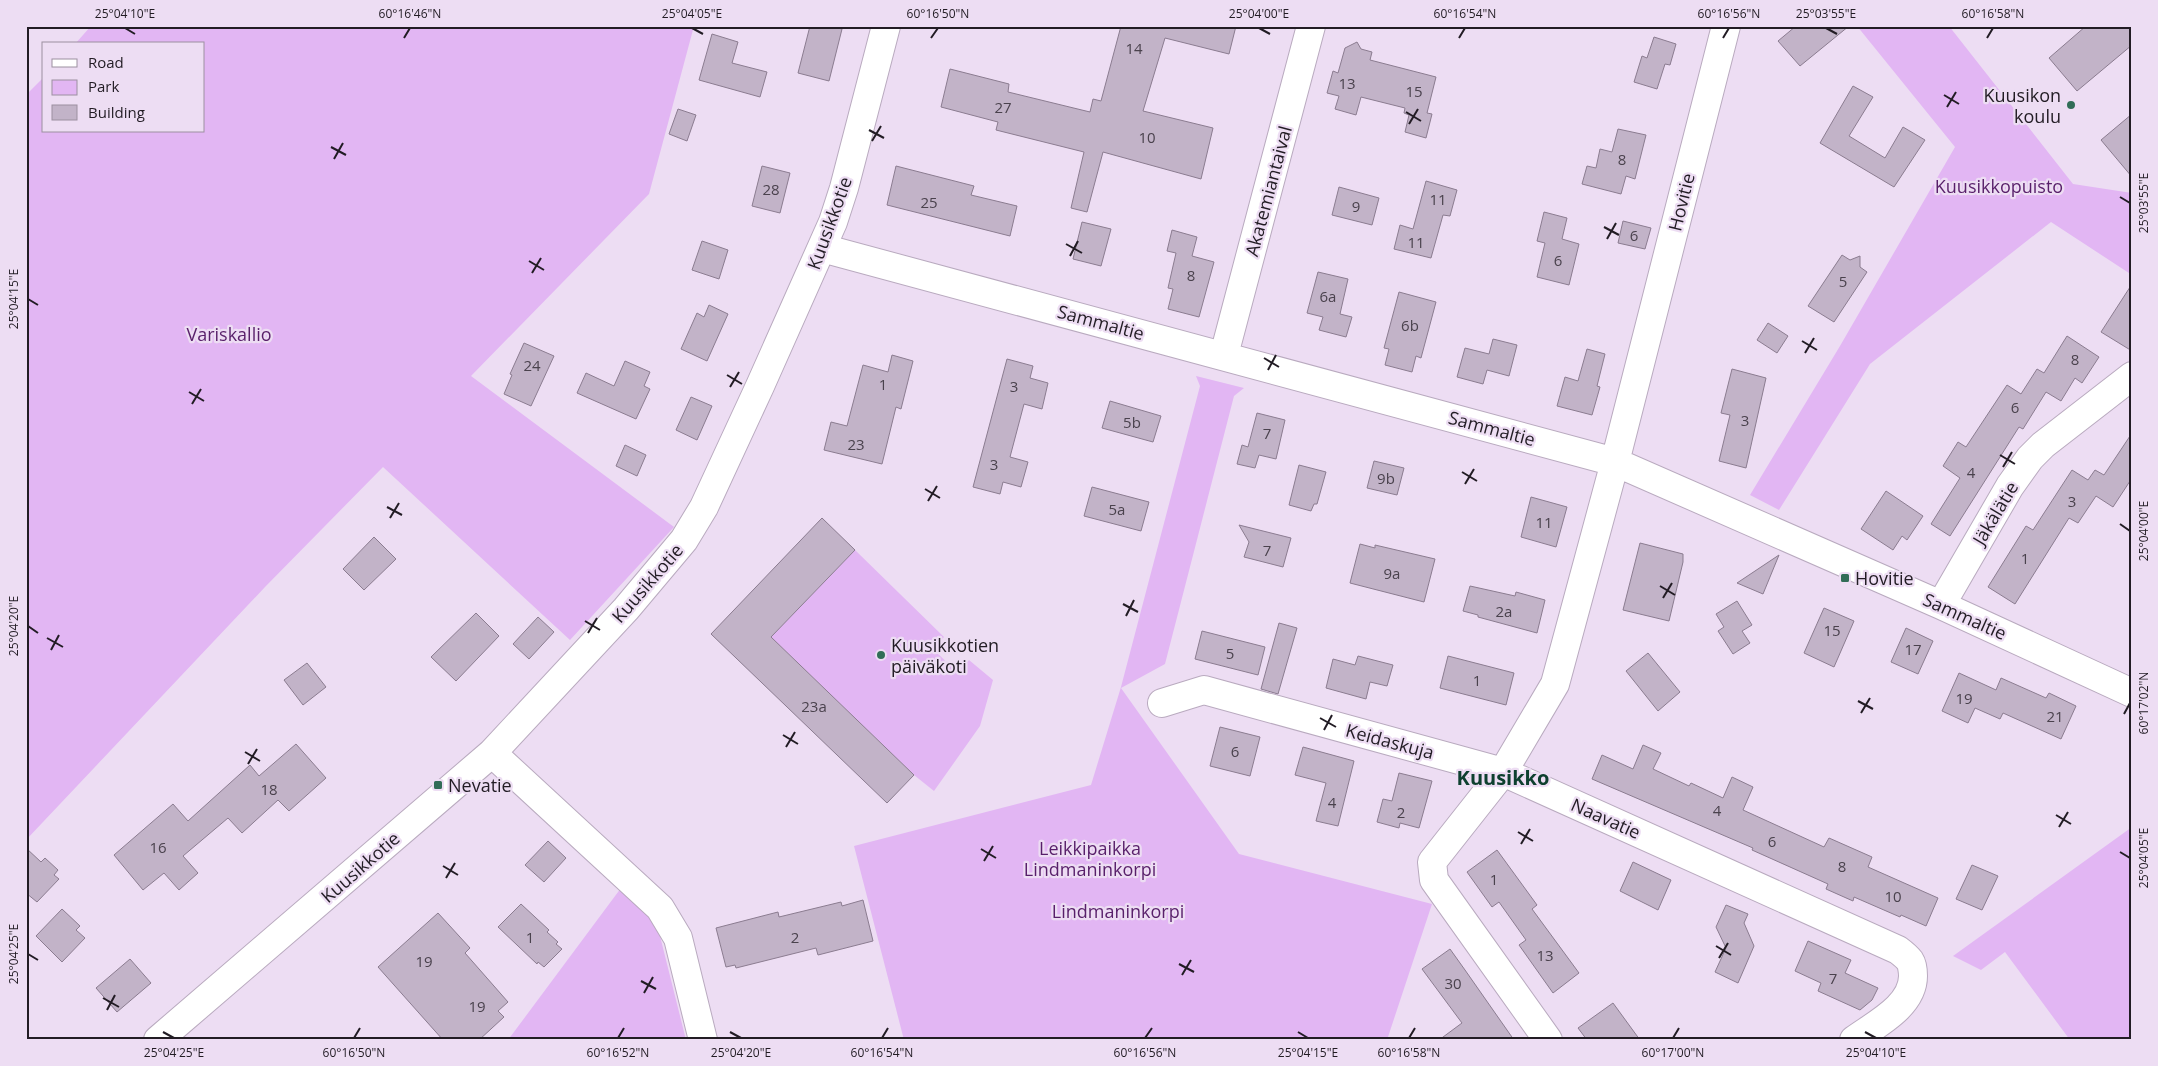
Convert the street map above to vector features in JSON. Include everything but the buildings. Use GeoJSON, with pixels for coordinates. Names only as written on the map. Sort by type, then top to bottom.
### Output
{"type":"FeatureCollection","features":[{"type":"Feature","properties":{"kind":"street","name":"Kuusikkotie"},"geometry":{"type":"LineString","coordinates":[[158,1040],[492,753],[626,609],[684,540],[704,507],[822,248],[844,188],[886,26]]}},
{"type":"Feature","properties":{"kind":"street","name":"Akatemiantaival"},"geometry":{"type":"LineString","coordinates":[[1224,355],[1311,26]]}},
{"type":"Feature","properties":{"kind":"street","name":"Hovitie"},"geometry":{"type":"LineString","coordinates":[[1503,772],[1555,684],[1615,462],[1726,26]]}},
{"type":"Feature","properties":{"kind":"street","name":"Sammaltie"},"geometry":{"type":"LineString","coordinates":[[822,248],[1615,462],[1941,605],[2132,693]]}},
{"type":"Feature","properties":{"kind":"street","name":"Jäkälätie"},"geometry":{"type":"LineString","coordinates":[[1941,605],[2010,486],[2030,458],[2043,445],[2132,376]]}},
{"type":"Feature","properties":{"kind":"street","name":"Keidaskuja"},"geometry":{"type":"LineString","coordinates":[[1162,704],[1204,690],[1503,772]]}},
{"type":"Feature","properties":{"kind":"street"},"geometry":{"type":"LineString","coordinates":[[492,753],[660,908],[678,938],[703,1040]]}},
{"type":"Feature","properties":{"kind":"street"},"geometry":{"type":"LineString","coordinates":[[1503,772],[1432,862],[1434,880],[1548,1040]]}},
{"type":"Feature","properties":{"kind":"street","name":"Naavatie"},"geometry":{"type":"LineString","coordinates":[[1503,772],[1898,950],[1910,962],[1913,974],[1912,989],[1905,1000],[1894,1011],[1854,1040]]}},
{"type":"Feature","properties":{"kind":"green space","name":"Variskallio"},"geometry":{"type":"Polygon","coordinates":[[[91,26],[694,26],[649,194],[471,376],[674,527],[570,640],[383,467],[265,587],[26,840],[26,95],[42,79],[42,132],[205,132],[205,42],[77,42],[91,26]]]}},
{"type":"Feature","properties":{"kind":"green space","name":"Kuusikkopuisto"},"geometry":{"type":"Polygon","coordinates":[[[1857,26],[1949,26],[2073,184],[2132,193],[2132,275],[2051,222],[1870,364],[1779,510],[1750,495],[1840,346],[1955,147],[1857,26]]]}},
{"type":"Feature","properties":{"kind":"green space","name":"Lindmaninkorpi"},"geometry":{"type":"Polygon","coordinates":[[[1196,376],[1244,388],[1234,396],[1165,664],[1121,688],[1239,854],[1432,904],[1387,1040],[904,1040],[854,846],[1091,785],[1121,687],[1200,386],[1196,376]]]}},
{"type":"Feature","properties":{"kind":"green space"},"geometry":{"type":"Polygon","coordinates":[[[855,550],[944,637],[933,649],[957,672],[969,660],[993,680],[980,726],[934,791],[914,775],[771,637],[855,550]]]}},
{"type":"Feature","properties":{"kind":"green space"},"geometry":{"type":"Polygon","coordinates":[[[2132,827],[2132,1040],[2070,1040],[2005,952],[1981,970],[1953,956],[2132,827]]]}},
{"type":"Feature","properties":{"kind":"green space"},"geometry":{"type":"Polygon","coordinates":[[[621,888],[657,924],[686,1040],[508,1040],[621,888]]]}},
{"type":"Feature","properties":{"kind":"place","name":"Kuusikon koulu"},"geometry":{"type":"Point","coordinates":[2071,105]}},
{"type":"Feature","properties":{"kind":"place","name":"Hovitie"},"geometry":{"type":"Point","coordinates":[1845,578]}},
{"type":"Feature","properties":{"kind":"place","name":"Kuusikkotien päiväkoti"},"geometry":{"type":"Point","coordinates":[881,655]}},
{"type":"Feature","properties":{"kind":"place","name":"Nevatie"},"geometry":{"type":"Point","coordinates":[438,785]}},
{"type":"Feature","properties":{"kind":"district","name":"Kuusikko"},"geometry":{"type":"Point","coordinates":[1503,777]}},
{"type":"Feature","properties":{"kind":"park label","name":"Leikkipaikka Lindmaninkorpi"},"geometry":{"type":"Point","coordinates":[1090,858]}}]}
